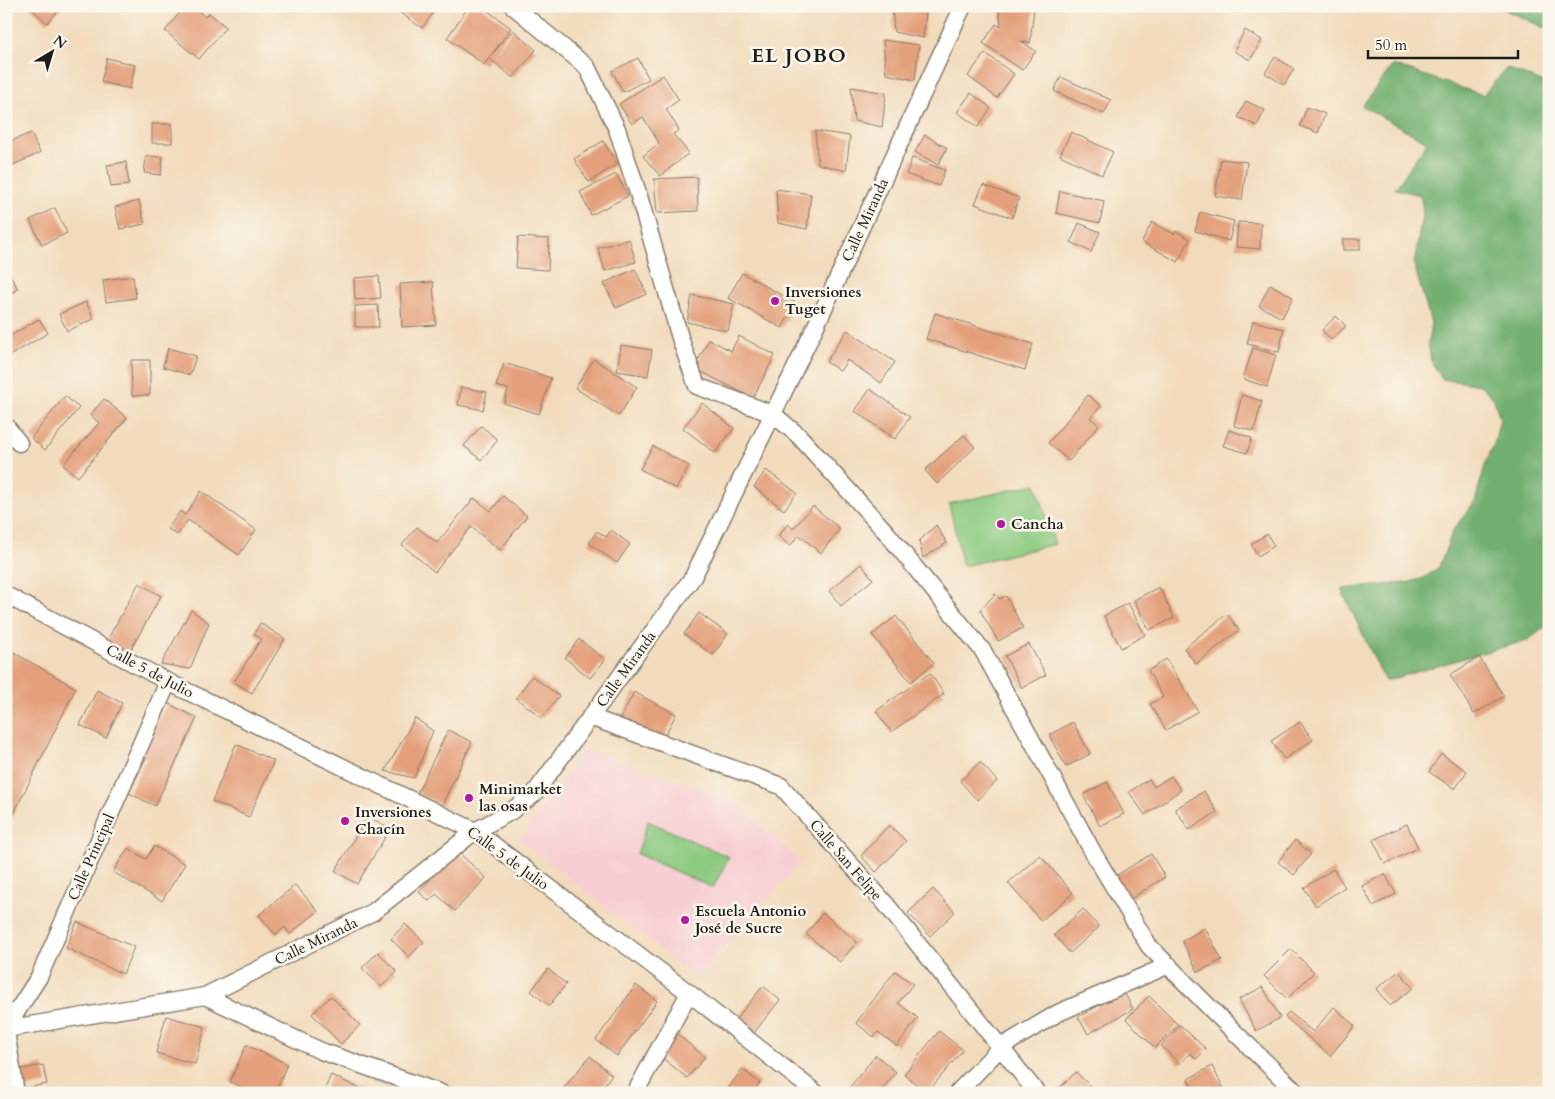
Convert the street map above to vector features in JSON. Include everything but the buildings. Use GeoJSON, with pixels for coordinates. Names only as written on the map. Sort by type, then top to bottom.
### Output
{"type":"FeatureCollection","features":[{"type":"Feature","properties":{"kind":"street"},"geometry":{"type":"LineString","coordinates":[[514,6],[587,67],[617,128],[681,342],[697,386],[772,414],[799,436],[886,532],[983,651],[1094,854],[1149,946],[1297,1093]]}},
{"type":"Feature","properties":{"kind":"street","name":"Calle Miranda"},"geometry":{"type":"LineString","coordinates":[[6,1029],[205,996],[374,912],[475,831],[510,812],[534,794],[693,576],[821,314],[960,7]]}},
{"type":"Feature","properties":{"kind":"street"},"geometry":{"type":"LineString","coordinates":[[6,426],[19,443]]}},
{"type":"Feature","properties":{"kind":"street","name":"Calle 5 de Julio"},"geometry":{"type":"LineString","coordinates":[[6,595],[168,682],[475,831],[689,993],[816,1093]]}},
{"type":"Feature","properties":{"kind":"street","name":"Calle Principal"},"geometry":{"type":"LineString","coordinates":[[6,1029],[38,977],[168,682]]}},
{"type":"Feature","properties":{"kind":"street","name":"Calle San Felipe"},"geometry":{"type":"LineString","coordinates":[[590,717],[781,786],[885,903],[1037,1093]]}},
{"type":"Feature","properties":{"kind":"street"},"geometry":{"type":"LineString","coordinates":[[957,1093],[1000,1047],[1058,1013],[1169,965]]}},
{"type":"Feature","properties":{"kind":"street"},"geometry":{"type":"LineString","coordinates":[[635,1093],[689,993]]}},
{"type":"Feature","properties":{"kind":"street"},"geometry":{"type":"LineString","coordinates":[[205,996],[321,1051],[441,1093]]}},
{"type":"Feature","properties":{"kind":"street"},"geometry":{"type":"LineString","coordinates":[[6,1029],[16,1093]]}},
{"type":"Feature","properties":{"kind":"shaded area","name":"Escuela Antonio José de Sucre"},"geometry":{"type":"Polygon","coordinates":[[[583,749],[732,800],[801,862],[696,978],[520,840],[583,749]]]}},
{"type":"Feature","properties":{"kind":"green space"},"geometry":{"type":"Polygon","coordinates":[[[1497,6],[1549,6],[1549,30],[1501,8],[1497,6]]]}},
{"type":"Feature","properties":{"kind":"green space"},"geometry":{"type":"Polygon","coordinates":[[[1393,65],[1483,95],[1507,68],[1549,85],[1549,624],[1528,640],[1385,681],[1341,589],[1406,583],[1424,578],[1439,567],[1453,530],[1475,501],[1486,462],[1494,444],[1500,419],[1494,399],[1480,385],[1442,379],[1431,361],[1428,343],[1431,323],[1414,265],[1423,209],[1420,195],[1395,189],[1427,142],[1362,106],[1393,65]]]}},
{"type":"Feature","properties":{"kind":"green space","name":"Cancha"},"geometry":{"type":"Polygon","coordinates":[[[1036,484],[1055,544],[963,566],[949,504],[1036,484]]]}},
{"type":"Feature","properties":{"kind":"green space"},"geometry":{"type":"Polygon","coordinates":[[[648,821],[729,857],[713,888],[637,854],[648,821]]]}},
{"type":"Feature","properties":{"kind":"place","name":"Inversiones Tuget"},"geometry":{"type":"Point","coordinates":[775,301]}},
{"type":"Feature","properties":{"kind":"place","name":"Cancha"},"geometry":{"type":"Point","coordinates":[1001,524]}},
{"type":"Feature","properties":{"kind":"place","name":"Minimarket las osas"},"geometry":{"type":"Point","coordinates":[469,798]}},
{"type":"Feature","properties":{"kind":"place","name":"Inversiones Chacín"},"geometry":{"type":"Point","coordinates":[345,821]}},
{"type":"Feature","properties":{"kind":"place","name":"Escuela Antonio José de Sucre"},"geometry":{"type":"Point","coordinates":[685,920]}},
{"type":"Feature","properties":{"kind":"district","name":"EL JOBO"},"geometry":{"type":"Point","coordinates":[799,55]}}]}
